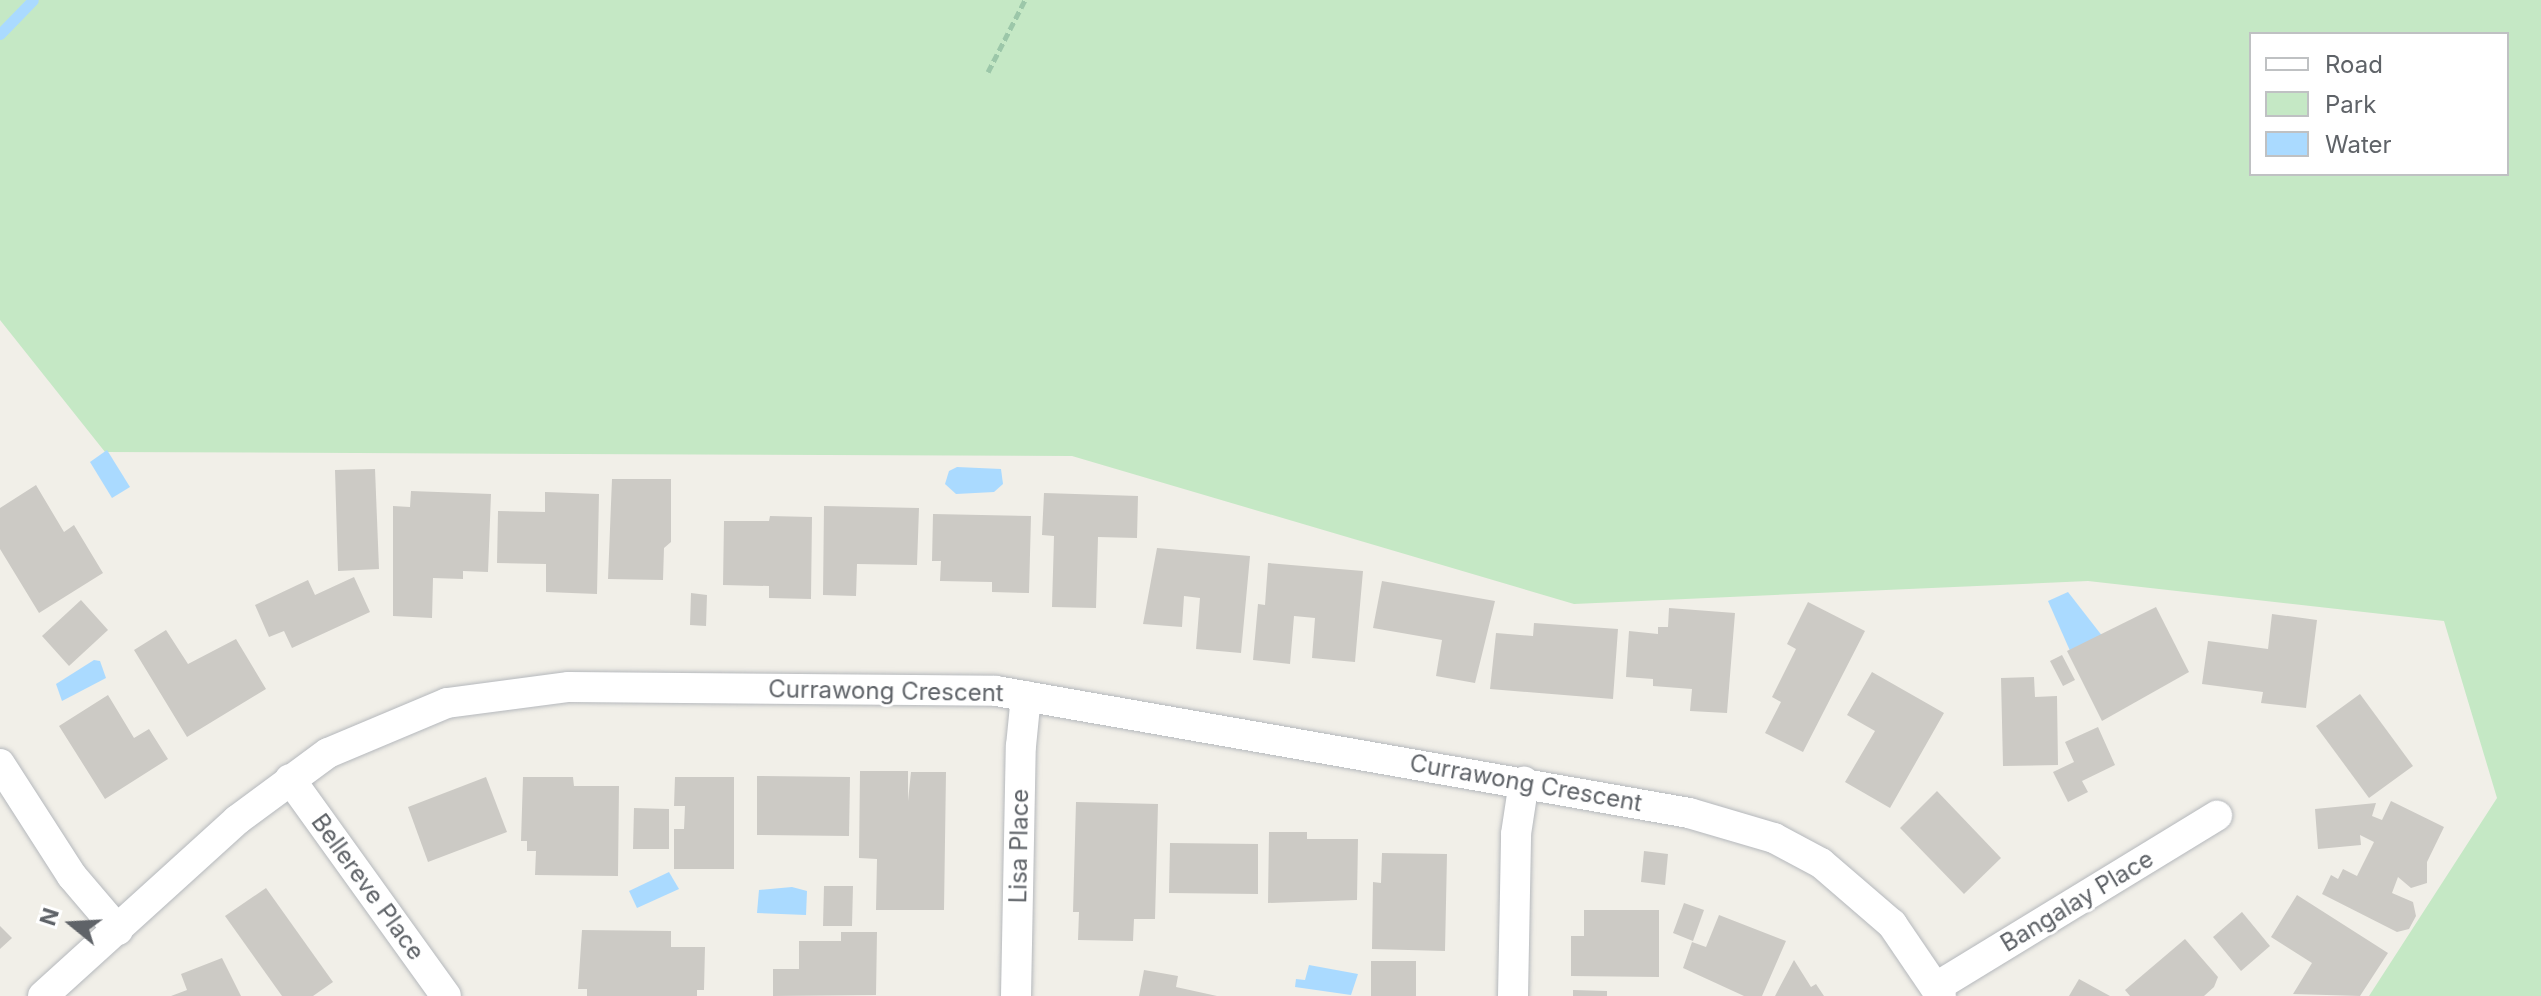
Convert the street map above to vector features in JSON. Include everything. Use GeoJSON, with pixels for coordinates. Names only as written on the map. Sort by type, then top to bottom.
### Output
{"type":"FeatureCollection","features":[{"type":"Feature","properties":{"kind":"street","name":"Currawong Crescent"},"geometry":{"type":"LineString","coordinates":[[43,996],[290,779],[328,753],[409,716],[447,703],[532,689],[968,689],[1026,696],[1524,782],[1719,820],[1798,849],[1871,902],[1940,991]]}},
{"type":"Feature","properties":{"kind":"street","name":"Lisa Place"},"geometry":{"type":"LineString","coordinates":[[1016,996],[1026,696]]}},
{"type":"Feature","properties":{"kind":"street"},"geometry":{"type":"LineString","coordinates":[[0,764],[72,876],[118,930]]}},
{"type":"Feature","properties":{"kind":"street","name":"Bellereve Place"},"geometry":{"type":"LineString","coordinates":[[290,779],[446,996]]}},
{"type":"Feature","properties":{"kind":"street"},"geometry":{"type":"LineString","coordinates":[[1513,996],[1516,834],[1524,782]]}},
{"type":"Feature","properties":{"kind":"street","name":"Bangalay Place"},"geometry":{"type":"LineString","coordinates":[[1940,991],[2217,816]]}},
{"type":"Feature","properties":{"kind":"path"},"geometry":{"type":"LineString","coordinates":[[988,72],[1025,0]]}},
{"type":"Feature","properties":{"kind":"green space"},"geometry":{"type":"Polygon","coordinates":[[[0,0],[2541,0],[2541,996],[2369,996],[2497,798],[2444,621],[2088,581],[1574,604],[1072,456],[105,452],[0,320],[0,0]]]}},
{"type":"Feature","properties":{"kind":"water"},"geometry":{"type":"Polygon","coordinates":[[[107,450],[130,487],[112,498],[90,462],[107,450]]]}},
{"type":"Feature","properties":{"kind":"water"},"geometry":{"type":"Polygon","coordinates":[[[957,467],[1001,469],[1003,484],[994,492],[956,494],[945,484],[949,471],[957,467]]]}},
{"type":"Feature","properties":{"kind":"water"},"geometry":{"type":"Polygon","coordinates":[[[2068,592],[2103,637],[2071,653],[2048,601],[2068,592]]]}},
{"type":"Feature","properties":{"kind":"water"},"geometry":{"type":"Polygon","coordinates":[[[94,660],[100,661],[106,678],[62,701],[56,684],[94,660]]]}},
{"type":"Feature","properties":{"kind":"water"},"geometry":{"type":"Polygon","coordinates":[[[669,872],[679,889],[637,908],[629,891],[669,872]]]}},
{"type":"Feature","properties":{"kind":"water"},"geometry":{"type":"Polygon","coordinates":[[[792,887],[807,891],[806,915],[757,913],[759,890],[792,887]]]}},
{"type":"Feature","properties":{"kind":"water"},"geometry":{"type":"Polygon","coordinates":[[[1309,965],[1358,974],[1351,995],[1295,987],[1296,979],[1305,980],[1309,965]]]}},
{"type":"Feature","properties":{"kind":"building"},"geometry":{"type":"Polygon","coordinates":[[[375,469],[379,569],[338,571],[335,470],[375,469]]]}},
{"type":"Feature","properties":{"kind":"building"},"geometry":{"type":"Polygon","coordinates":[[[612,479],[671,479],[671,542],[664,548],[663,580],[608,579],[612,479]]]}},
{"type":"Feature","properties":{"kind":"building"},"geometry":{"type":"Polygon","coordinates":[[[36,485],[64,532],[74,525],[103,573],[39,613],[0,549],[0,508],[36,485]]]}},
{"type":"Feature","properties":{"kind":"building"},"geometry":{"type":"Polygon","coordinates":[[[411,491],[491,494],[488,572],[463,571],[463,579],[433,578],[432,618],[393,616],[393,506],[410,507],[411,491]]]}},
{"type":"Feature","properties":{"kind":"building"},"geometry":{"type":"Polygon","coordinates":[[[545,492],[599,494],[597,594],[546,592],[546,564],[497,563],[498,511],[545,512],[545,492]]]}},
{"type":"Feature","properties":{"kind":"building"},"geometry":{"type":"Polygon","coordinates":[[[1044,493],[1138,496],[1137,538],[1098,537],[1096,608],[1052,607],[1054,536],[1042,535],[1044,493]]]}},
{"type":"Feature","properties":{"kind":"building"},"geometry":{"type":"Polygon","coordinates":[[[824,506],[919,508],[917,565],[857,564],[856,596],[823,595],[824,506]]]}},
{"type":"Feature","properties":{"kind":"building"},"geometry":{"type":"Polygon","coordinates":[[[933,514],[1031,516],[1029,593],[992,592],[992,582],[940,581],[941,561],[932,561],[933,514]]]}},
{"type":"Feature","properties":{"kind":"building"},"geometry":{"type":"Polygon","coordinates":[[[770,516],[812,517],[811,599],[769,598],[769,586],[723,585],[724,521],[769,521],[770,516]]]}},
{"type":"Feature","properties":{"kind":"building"},"geometry":{"type":"Polygon","coordinates":[[[1157,548],[1250,556],[1241,653],[1196,649],[1200,598],[1184,596],[1182,627],[1143,624],[1157,548]]]}},
{"type":"Feature","properties":{"kind":"building"},"geometry":{"type":"Polygon","coordinates":[[[1268,563],[1363,571],[1355,662],[1312,658],[1315,618],[1294,616],[1290,664],[1253,660],[1258,604],[1265,605],[1268,563]]]}},
{"type":"Feature","properties":{"kind":"building"},"geometry":{"type":"Polygon","coordinates":[[[354,577],[370,612],[292,648],[284,631],[269,637],[255,605],[308,580],[315,595],[354,577]]]}},
{"type":"Feature","properties":{"kind":"building"},"geometry":{"type":"Polygon","coordinates":[[[1382,581],[1495,601],[1475,683],[1436,676],[1442,640],[1373,628],[1382,581]]]}},
{"type":"Feature","properties":{"kind":"building"},"geometry":{"type":"Polygon","coordinates":[[[691,593],[707,595],[706,626],[690,625],[691,593]]]}},
{"type":"Feature","properties":{"kind":"building"},"geometry":{"type":"Polygon","coordinates":[[[81,600],[108,630],[69,666],[42,636],[81,600]]]}},
{"type":"Feature","properties":{"kind":"building"},"geometry":{"type":"Polygon","coordinates":[[[1808,602],[1865,631],[1803,752],[1765,733],[1781,702],[1772,697],[1796,649],[1787,644],[1808,602]]]}},
{"type":"Feature","properties":{"kind":"building"},"geometry":{"type":"Polygon","coordinates":[[[2156,607],[2189,672],[2102,721],[2067,651],[2156,607]]]}},
{"type":"Feature","properties":{"kind":"building"},"geometry":{"type":"Polygon","coordinates":[[[1669,608],[1735,613],[1727,713],[1690,711],[1692,689],[1653,686],[1653,679],[1626,677],[1629,631],[1658,634],[1658,627],[1668,627],[1669,608]]]}},
{"type":"Feature","properties":{"kind":"building"},"geometry":{"type":"Polygon","coordinates":[[[2272,614],[2317,620],[2306,708],[2261,703],[2263,692],[2202,684],[2208,641],[2268,649],[2272,614]]]}},
{"type":"Feature","properties":{"kind":"building"},"geometry":{"type":"Polygon","coordinates":[[[1534,623],[1618,629],[1613,699],[1490,689],[1496,633],[1533,636],[1534,623]]]}},
{"type":"Feature","properties":{"kind":"building"},"geometry":{"type":"Polygon","coordinates":[[[166,630],[188,664],[236,639],[266,689],[187,737],[134,650],[166,630]]]}},
{"type":"Feature","properties":{"kind":"building"},"geometry":{"type":"Polygon","coordinates":[[[2062,655],[2075,680],[2063,686],[2050,661],[2062,655]]]}},
{"type":"Feature","properties":{"kind":"building"},"geometry":{"type":"Polygon","coordinates":[[[1872,672],[1944,713],[1890,808],[1845,782],[1875,731],[1847,715],[1872,672]]]}},
{"type":"Feature","properties":{"kind":"building"},"geometry":{"type":"Polygon","coordinates":[[[2034,677],[2035,697],[2057,696],[2058,765],[2003,766],[2001,678],[2034,677]]]}},
{"type":"Feature","properties":{"kind":"building"},"geometry":{"type":"Polygon","coordinates":[[[2360,694],[2413,766],[2369,798],[2316,726],[2360,694]]]}},
{"type":"Feature","properties":{"kind":"building"},"geometry":{"type":"Polygon","coordinates":[[[108,695],[134,738],[149,729],[168,759],[105,799],[59,726],[108,695]]]}},
{"type":"Feature","properties":{"kind":"building"},"geometry":{"type":"Polygon","coordinates":[[[2098,727],[2115,765],[2082,781],[2088,792],[2068,802],[2053,772],[2074,762],[2065,742],[2098,727]]]}},
{"type":"Feature","properties":{"kind":"building"},"geometry":{"type":"Polygon","coordinates":[[[860,771],[908,771],[908,801],[911,772],[946,772],[944,910],[876,910],[877,859],[859,858],[860,771]]]}},
{"type":"Feature","properties":{"kind":"building"},"geometry":{"type":"Polygon","coordinates":[[[757,776],[850,777],[849,836],[757,835],[757,776]]]}},
{"type":"Feature","properties":{"kind":"building"},"geometry":{"type":"Polygon","coordinates":[[[486,777],[507,832],[428,862],[408,807],[486,777]]]}},
{"type":"Feature","properties":{"kind":"building"},"geometry":{"type":"Polygon","coordinates":[[[523,777],[573,777],[574,786],[619,786],[618,876],[535,875],[536,851],[527,851],[527,841],[521,841],[523,777]]]}},
{"type":"Feature","properties":{"kind":"building"},"geometry":{"type":"Polygon","coordinates":[[[675,777],[734,777],[734,869],[674,869],[674,829],[684,829],[685,806],[674,806],[675,777]]]}},
{"type":"Feature","properties":{"kind":"building"},"geometry":{"type":"Polygon","coordinates":[[[1937,791],[2001,858],[1964,894],[1900,828],[1937,791]]]}},
{"type":"Feature","properties":{"kind":"building"},"geometry":{"type":"Polygon","coordinates":[[[2391,801],[2444,827],[2427,862],[2427,883],[2411,888],[2398,877],[2392,893],[2413,902],[2416,916],[2409,929],[2397,932],[2322,894],[2331,875],[2338,879],[2343,869],[2357,876],[2374,842],[2360,835],[2361,845],[2318,849],[2315,809],[2376,803],[2372,816],[2382,820],[2391,801]]]}},
{"type":"Feature","properties":{"kind":"building"},"geometry":{"type":"Polygon","coordinates":[[[1076,802],[1158,804],[1155,919],[1134,919],[1133,941],[1078,940],[1079,912],[1073,912],[1076,802]]]}},
{"type":"Feature","properties":{"kind":"building"},"geometry":{"type":"Polygon","coordinates":[[[634,808],[669,809],[669,849],[633,849],[634,808]]]}},
{"type":"Feature","properties":{"kind":"building"},"geometry":{"type":"Polygon","coordinates":[[[1269,832],[1307,832],[1307,839],[1358,839],[1357,900],[1268,903],[1269,832]]]}},
{"type":"Feature","properties":{"kind":"building"},"geometry":{"type":"Polygon","coordinates":[[[1170,843],[1258,844],[1258,894],[1169,893],[1170,843]]]}},
{"type":"Feature","properties":{"kind":"building"},"geometry":{"type":"Polygon","coordinates":[[[1644,851],[1668,854],[1665,885],[1641,882],[1644,851]]]}},
{"type":"Feature","properties":{"kind":"building"},"geometry":{"type":"Polygon","coordinates":[[[1382,853],[1447,854],[1445,951],[1372,949],[1373,882],[1381,883],[1382,853]]]}},
{"type":"Feature","properties":{"kind":"building"},"geometry":{"type":"Polygon","coordinates":[[[824,886],[853,886],[852,926],[823,926],[824,886]]]}},
{"type":"Feature","properties":{"kind":"building"},"geometry":{"type":"Polygon","coordinates":[[[266,888],[333,982],[313,996],[282,996],[225,916],[266,888]]]}},
{"type":"Feature","properties":{"kind":"building"},"geometry":{"type":"Polygon","coordinates":[[[2297,895],[2388,953],[2360,996],[2293,994],[2312,963],[2271,937],[2297,895]]]}},
{"type":"Feature","properties":{"kind":"building"},"geometry":{"type":"Polygon","coordinates":[[[1684,903],[1704,910],[1693,941],[1673,933],[1684,903]]]}},
{"type":"Feature","properties":{"kind":"building"},"geometry":{"type":"Polygon","coordinates":[[[1584,910],[1659,910],[1659,977],[1571,976],[1571,936],[1584,936],[1584,910]]]}},
{"type":"Feature","properties":{"kind":"building"},"geometry":{"type":"Polygon","coordinates":[[[2242,912],[2270,946],[2241,971],[2213,937],[2242,912]]]}},
{"type":"Feature","properties":{"kind":"building"},"geometry":{"type":"Polygon","coordinates":[[[1719,915],[1786,941],[1762,996],[1744,996],[1683,968],[1692,942],[1706,947],[1719,915]]]}},
{"type":"Feature","properties":{"kind":"building"},"geometry":{"type":"Polygon","coordinates":[[[0,926],[12,938],[0,949],[0,926]]]}},
{"type":"Feature","properties":{"kind":"building"},"geometry":{"type":"Polygon","coordinates":[[[582,930],[671,931],[671,947],[705,947],[704,990],[697,990],[697,996],[587,996],[587,989],[578,989],[582,930]]]}},
{"type":"Feature","properties":{"kind":"building"},"geometry":{"type":"Polygon","coordinates":[[[841,932],[877,932],[876,995],[773,996],[773,969],[799,969],[799,941],[841,941],[841,932]]]}},
{"type":"Feature","properties":{"kind":"building"},"geometry":{"type":"Polygon","coordinates":[[[2185,939],[2218,977],[2214,987],[2204,996],[2130,996],[2125,990],[2185,939]]]}},
{"type":"Feature","properties":{"kind":"building"},"geometry":{"type":"Polygon","coordinates":[[[222,958],[241,996],[171,996],[187,990],[181,974],[222,958]]]}},
{"type":"Feature","properties":{"kind":"building"},"geometry":{"type":"Polygon","coordinates":[[[1794,960],[1811,987],[1816,984],[1824,996],[1775,996],[1794,960]]]}},
{"type":"Feature","properties":{"kind":"building"},"geometry":{"type":"Polygon","coordinates":[[[1371,961],[1416,961],[1416,996],[1371,996],[1371,961]]]}},
{"type":"Feature","properties":{"kind":"building"},"geometry":{"type":"Polygon","coordinates":[[[1144,970],[1178,976],[1176,987],[1217,996],[1139,996],[1144,970]]]}},
{"type":"Feature","properties":{"kind":"building"},"geometry":{"type":"Polygon","coordinates":[[[2079,979],[2110,996],[2069,996],[2079,979]]]}},
{"type":"Feature","properties":{"kind":"building"},"geometry":{"type":"Polygon","coordinates":[[[1573,990],[1607,991],[1607,996],[1573,996],[1573,990]]]}},
{"type":"Feature","properties":{"kind":"waterway"},"geometry":{"type":"LineString","coordinates":[[0,34],[33,0]]}}]}
